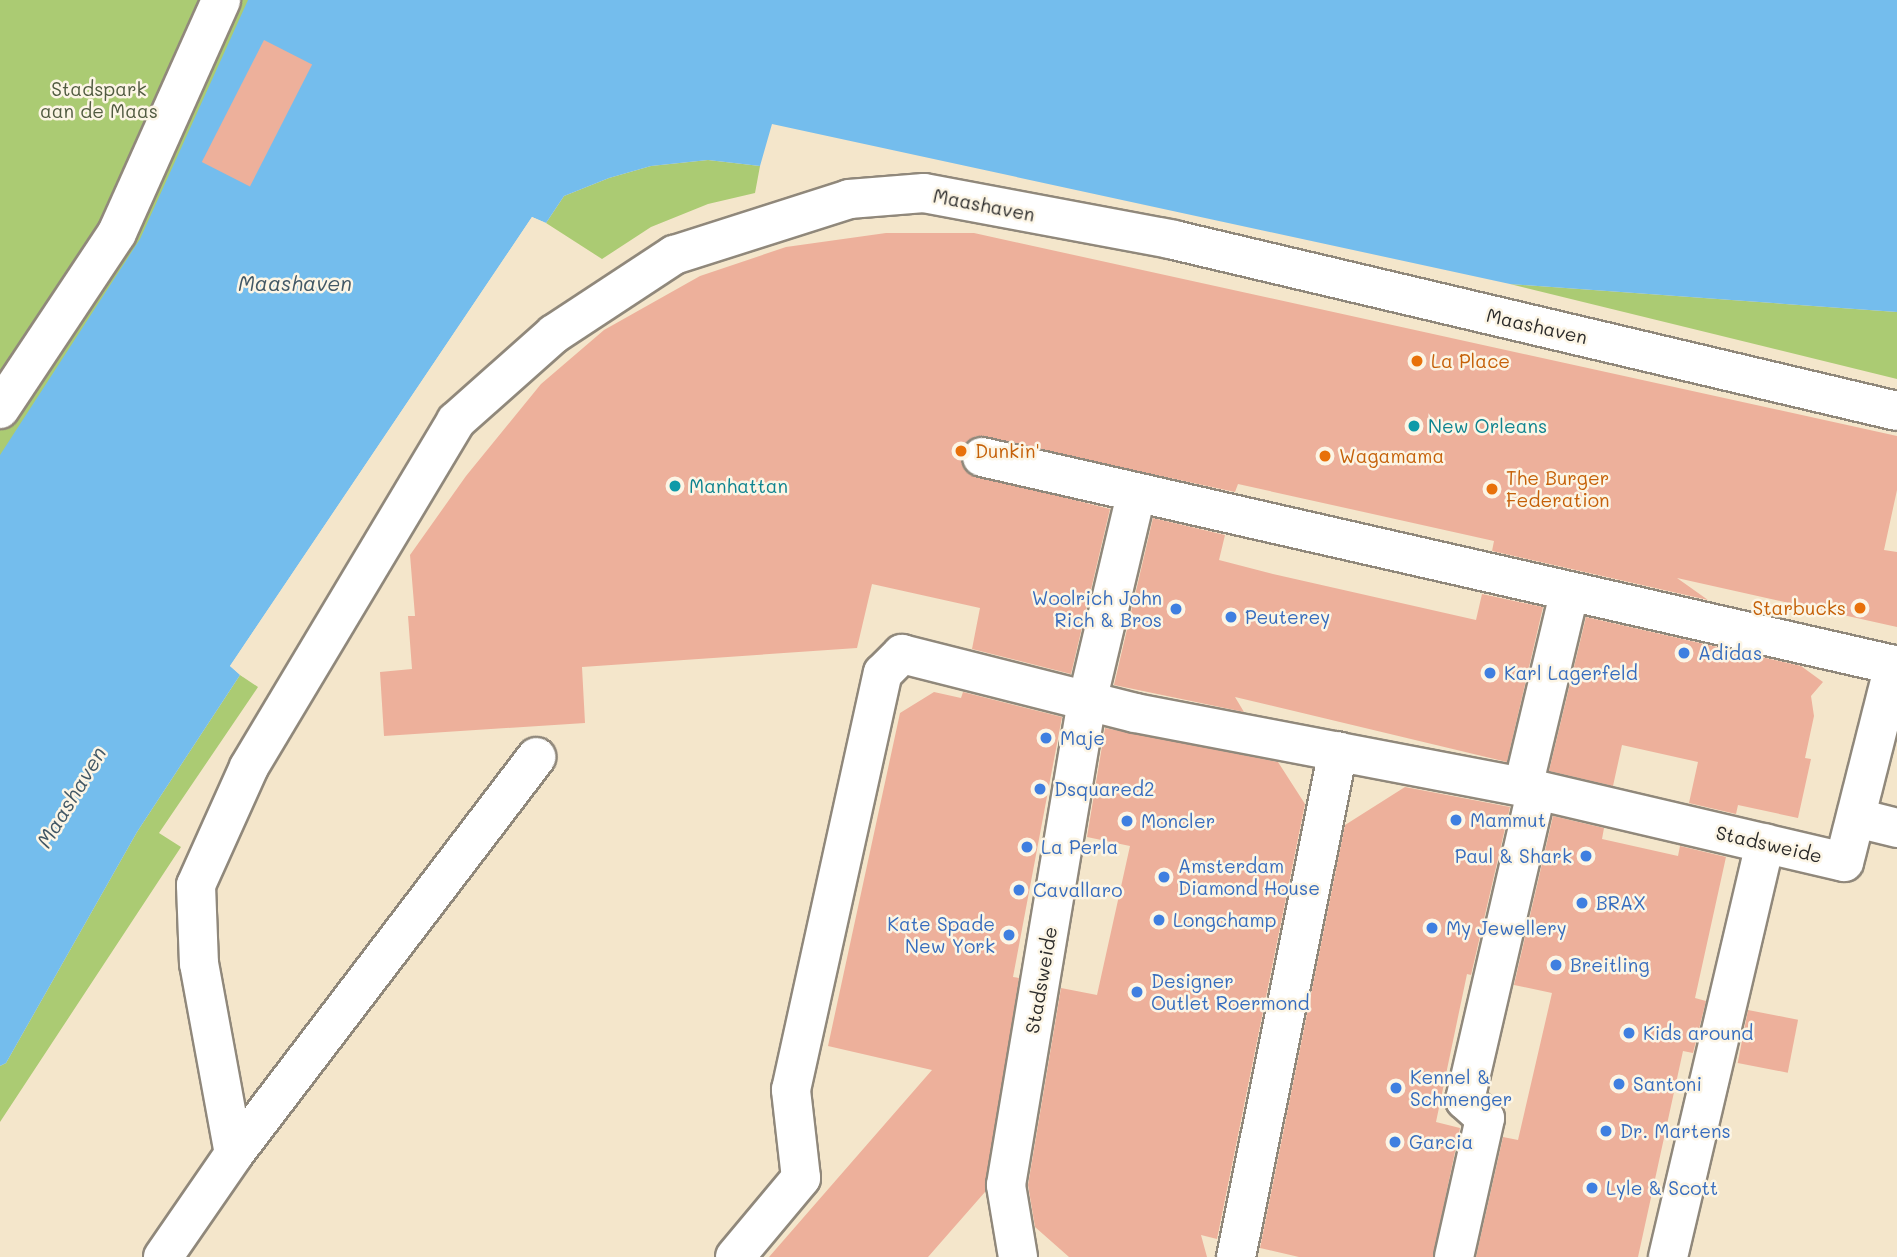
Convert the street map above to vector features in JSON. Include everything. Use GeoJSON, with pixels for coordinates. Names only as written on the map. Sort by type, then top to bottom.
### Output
{"type":"FeatureCollection","features":[{"type":"Feature","properties":{"kind":"street"},"geometry":{"type":"LineString","coordinates":[[0,409],[117,233],[221,0]]}},
{"type":"Feature","properties":{"kind":"street","name":"Maashaven"},"geometry":{"type":"LineString","coordinates":[[234,1154],[199,964],[196,885],[249,767],[456,421],[554,334],[674,255],[849,199],[924,193],[1174,240],[1897,411]]}},
{"type":"Feature","properties":{"kind":"street","name":"Stadsweide"},"geometry":{"type":"LineString","coordinates":[[982,457],[1569,594],[1896,658],[1844,862],[1530,790],[1087,702]]}},
{"type":"Feature","properties":{"kind":"street","name":"Stadsweide"},"geometry":{"type":"LineString","coordinates":[[1018,1257],[1006,1185],[1087,702],[1136,495]]}},
{"type":"Feature","properties":{"kind":"street"},"geometry":{"type":"LineString","coordinates":[[1454,1257],[1485,1118],[1465,1101],[1569,594]]}},
{"type":"Feature","properties":{"kind":"street"},"geometry":{"type":"LineString","coordinates":[[735,1257],[801,1178],[791,1090],[883,673],[902,654],[1087,702]]}},
{"type":"Feature","properties":{"kind":"street"},"geometry":{"type":"LineString","coordinates":[[1236,1257],[1338,751]]}},
{"type":"Feature","properties":{"kind":"street"},"geometry":{"type":"LineString","coordinates":[[163,1257],[234,1154],[536,757]]}},
{"type":"Feature","properties":{"kind":"street"},"geometry":{"type":"LineString","coordinates":[[1857,818],[1897,828]]}},
{"type":"Feature","properties":{"kind":"street"},"geometry":{"type":"LineString","coordinates":[[1668,1257],[1765,844]]}},
{"type":"Feature","properties":{"kind":"green space","name":"Stadspark aan de Maas"},"geometry":{"type":"Polygon","coordinates":[[[0,0],[254,0],[143,239],[0,460],[0,0]]]}},
{"type":"Feature","properties":{"kind":"green space"},"geometry":{"type":"Polygon","coordinates":[[[708,160],[760,166],[755,193],[708,204],[651,227],[602,259],[546,223],[564,196],[609,178],[651,166],[708,160]]]}},
{"type":"Feature","properties":{"kind":"green space"},"geometry":{"type":"Polygon","coordinates":[[[1510,284],[1897,312],[1897,379],[1510,284]]]}},
{"type":"Feature","properties":{"kind":"green space"},"geometry":{"type":"Polygon","coordinates":[[[240,675],[258,687],[159,833],[181,847],[0,1122],[0,1066],[6,1063],[137,832],[240,675]]]}},
{"type":"Feature","properties":{"kind":"water"},"geometry":{"type":"Polygon","coordinates":[[[248,0],[1897,0],[1897,312],[1510,284],[772,124],[760,166],[708,160],[651,166],[609,178],[564,196],[546,223],[532,217],[230,666],[240,675],[137,832],[6,1063],[0,1066],[0,455],[140,239],[248,0]]]}},
{"type":"Feature","properties":{"kind":"pier"},"geometry":{"type":"Polygon","coordinates":[[[532,217],[546,223],[533,221],[234,665],[243,677],[230,666],[532,217]]]}},
{"type":"Feature","properties":{"kind":"building"},"geometry":{"type":"Polygon","coordinates":[[[264,40],[312,65],[250,187],[202,162],[264,40]]]}},
{"type":"Feature","properties":{"kind":"building"},"geometry":{"type":"Polygon","coordinates":[[[886,233],[974,233],[1897,436],[1897,490],[1884,550],[1897,552],[1897,627],[1677,578],[1708,600],[1492,551],[1494,541],[1238,484],[1235,492],[976,436],[961,452],[968,473],[1110,509],[1071,674],[972,649],[980,608],[872,584],[857,648],[582,667],[585,723],[384,736],[380,672],[412,669],[408,616],[415,616],[410,555],[466,476],[541,384],[604,330],[700,276],[786,247],[886,233]]]}},
{"type":"Feature","properties":{"kind":"building"},"geometry":{"type":"Polygon","coordinates":[[[1153,518],[1225,535],[1219,560],[1273,574],[1476,620],[1482,594],[1543,607],[1507,762],[1235,697],[1244,712],[1114,685],[1153,518]]]}},
{"type":"Feature","properties":{"kind":"building"},"geometry":{"type":"Polygon","coordinates":[[[1586,617],[1801,666],[1823,682],[1811,696],[1814,716],[1805,758],[1811,759],[1798,818],[1738,805],[1736,814],[1689,803],[1698,762],[1622,745],[1613,786],[1549,771],[1586,617]]]}},
{"type":"Feature","properties":{"kind":"building"},"geometry":{"type":"Polygon","coordinates":[[[934,692],[961,698],[963,692],[1062,717],[1013,977],[1019,978],[985,1192],[928,1257],[769,1257],[932,1070],[828,1046],[900,713],[934,692]]]}},
{"type":"Feature","properties":{"kind":"building"},"geometry":{"type":"Polygon","coordinates":[[[1105,728],[1278,762],[1305,804],[1217,1239],[1201,1235],[1207,1257],[1069,1257],[1035,1227],[1028,1185],[1061,988],[1097,995],[1130,846],[1087,837],[1105,728]]]}},
{"type":"Feature","properties":{"kind":"building"},"geometry":{"type":"Polygon","coordinates":[[[1405,787],[1510,807],[1471,975],[1467,974],[1436,1122],[1460,1128],[1433,1257],[1299,1257],[1260,1248],[1345,825],[1405,787]]]}},
{"type":"Feature","properties":{"kind":"building"},"geometry":{"type":"Polygon","coordinates":[[[1553,816],[1604,828],[1602,839],[1678,856],[1680,846],[1726,857],[1695,998],[1706,1001],[1693,1053],[1683,1051],[1638,1257],[1476,1257],[1503,1137],[1518,1140],[1552,993],[1514,985],[1553,816]]]}},
{"type":"Feature","properties":{"kind":"building"},"geometry":{"type":"Polygon","coordinates":[[[1748,1010],[1798,1020],[1788,1073],[1738,1063],[1748,1010]]]}},
{"type":"Feature","properties":{"kind":"place","name":"La Place"},"geometry":{"type":"Point","coordinates":[1417,361]}},
{"type":"Feature","properties":{"kind":"place","name":"New Orleans"},"geometry":{"type":"Point","coordinates":[1414,426]}},
{"type":"Feature","properties":{"kind":"place","name":"Dunkin'"},"geometry":{"type":"Point","coordinates":[961,451]}},
{"type":"Feature","properties":{"kind":"place","name":"Wagamama"},"geometry":{"type":"Point","coordinates":[1325,456]}},
{"type":"Feature","properties":{"kind":"place","name":"Manhattan"},"geometry":{"type":"Point","coordinates":[675,486]}},
{"type":"Feature","properties":{"kind":"place","name":"The Burger Federation"},"geometry":{"type":"Point","coordinates":[1492,489]}},
{"type":"Feature","properties":{"kind":"place","name":"Starbucks"},"geometry":{"type":"Point","coordinates":[1860,608]}},
{"type":"Feature","properties":{"kind":"place","name":"Woolrich John Rich & Bros"},"geometry":{"type":"Point","coordinates":[1176,609]}},
{"type":"Feature","properties":{"kind":"place","name":"Peuterey"},"geometry":{"type":"Point","coordinates":[1231,617]}},
{"type":"Feature","properties":{"kind":"place","name":"Adidas"},"geometry":{"type":"Point","coordinates":[1684,653]}},
{"type":"Feature","properties":{"kind":"place","name":"Karl Lagerfeld"},"geometry":{"type":"Point","coordinates":[1490,673]}},
{"type":"Feature","properties":{"kind":"place","name":"Maje"},"geometry":{"type":"Point","coordinates":[1046,738]}},
{"type":"Feature","properties":{"kind":"place","name":"Dsquared2"},"geometry":{"type":"Point","coordinates":[1040,789]}},
{"type":"Feature","properties":{"kind":"place","name":"Mammut"},"geometry":{"type":"Point","coordinates":[1456,820]}},
{"type":"Feature","properties":{"kind":"place","name":"Moncler"},"geometry":{"type":"Point","coordinates":[1127,821]}},
{"type":"Feature","properties":{"kind":"place","name":"La Perla"},"geometry":{"type":"Point","coordinates":[1027,847]}},
{"type":"Feature","properties":{"kind":"place","name":"Paul & Shark"},"geometry":{"type":"Point","coordinates":[1586,856]}},
{"type":"Feature","properties":{"kind":"place","name":"Amsterdam Diamond House"},"geometry":{"type":"Point","coordinates":[1164,877]}},
{"type":"Feature","properties":{"kind":"place","name":"Cavallaro"},"geometry":{"type":"Point","coordinates":[1019,890]}},
{"type":"Feature","properties":{"kind":"place","name":"BRAX"},"geometry":{"type":"Point","coordinates":[1582,903]}},
{"type":"Feature","properties":{"kind":"place","name":"Longchamp"},"geometry":{"type":"Point","coordinates":[1159,920]}},
{"type":"Feature","properties":{"kind":"place","name":"My Jewellery"},"geometry":{"type":"Point","coordinates":[1432,928]}},
{"type":"Feature","properties":{"kind":"place","name":"Kate Spade New York"},"geometry":{"type":"Point","coordinates":[1009,935]}},
{"type":"Feature","properties":{"kind":"place","name":"Breitling"},"geometry":{"type":"Point","coordinates":[1556,965]}},
{"type":"Feature","properties":{"kind":"place","name":"Designer Outlet Roermond"},"geometry":{"type":"Point","coordinates":[1137,992]}},
{"type":"Feature","properties":{"kind":"place","name":"Kids around"},"geometry":{"type":"Point","coordinates":[1629,1033]}},
{"type":"Feature","properties":{"kind":"place","name":"Santoni"},"geometry":{"type":"Point","coordinates":[1619,1084]}},
{"type":"Feature","properties":{"kind":"place","name":"Kennel & Schmenger"},"geometry":{"type":"Point","coordinates":[1396,1088]}},
{"type":"Feature","properties":{"kind":"place","name":"Dr. Martens"},"geometry":{"type":"Point","coordinates":[1606,1131]}},
{"type":"Feature","properties":{"kind":"place","name":"Garcia"},"geometry":{"type":"Point","coordinates":[1395,1142]}},
{"type":"Feature","properties":{"kind":"place","name":"Lyle & Scott"},"geometry":{"type":"Point","coordinates":[1592,1188]}}]}
